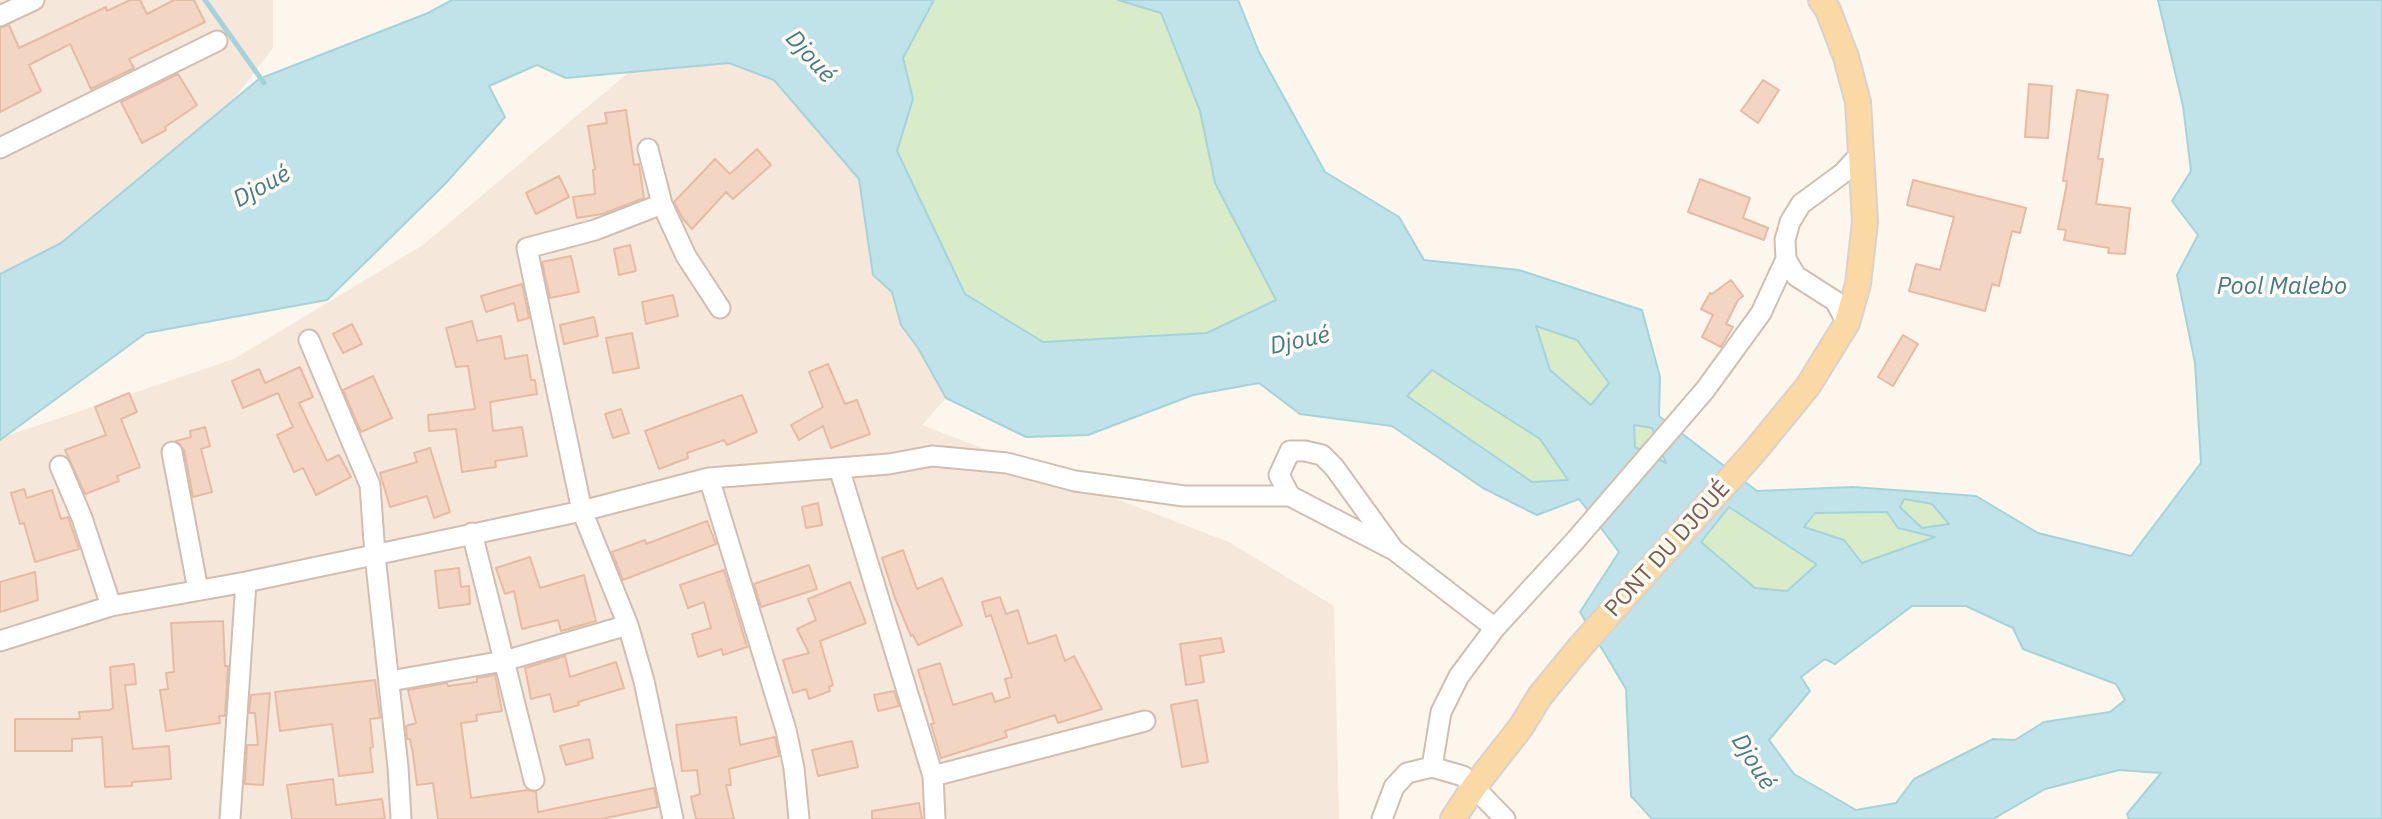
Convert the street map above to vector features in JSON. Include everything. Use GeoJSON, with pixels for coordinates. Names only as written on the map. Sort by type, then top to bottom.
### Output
{"type":"FeatureCollection","features":[{"type":"Feature","properties":{"kind":"main road","name":"PONT DU DJOUÉ"},"geometry":{"type":"LineString","coordinates":[[1468,781],[1516,709],[1540,696],[1581,646],[1755,452],[1808,386],[1847,323],[1858,284],[1866,222],[1858,102],[1828,10],[1821,0]]}},
{"type":"Feature","properties":{"kind":"main road"},"geometry":{"type":"LineString","coordinates":[[1435,819],[1468,781]]}},
{"type":"Feature","properties":{"kind":"main road"},"geometry":{"type":"LineString","coordinates":[[1453,819],[1468,781]]}},
{"type":"Feature","properties":{"kind":"street"},"geometry":{"type":"LineString","coordinates":[[0,16],[34,0]]}},
{"type":"Feature","properties":{"kind":"street"},"geometry":{"type":"LineString","coordinates":[[0,148],[217,41]]}},
{"type":"Feature","properties":{"kind":"street"},"geometry":{"type":"LineString","coordinates":[[648,149],[662,204],[686,256],[720,308]]}},
{"type":"Feature","properties":{"kind":"street"},"geometry":{"type":"LineString","coordinates":[[1847,323],[1835,301],[1796,276],[1786,259],[1785,240],[1790,222],[1801,204],[1843,173],[1862,152]]}},
{"type":"Feature","properties":{"kind":"street"},"geometry":{"type":"LineString","coordinates":[[662,204],[594,230],[527,248],[582,511],[628,625],[673,819]]}},
{"type":"Feature","properties":{"kind":"street"},"geometry":{"type":"LineString","coordinates":[[1432,767],[1441,712],[1459,676],[1495,628],[1574,542],[1705,390],[1761,313],[1786,259]]}},
{"type":"Feature","properties":{"kind":"street"},"geometry":{"type":"LineString","coordinates":[[309,340],[370,485],[401,819]]}},
{"type":"Feature","properties":{"kind":"street"},"geometry":{"type":"LineString","coordinates":[[1290,496],[1279,475],[1290,451],[1322,455],[1334,467],[1394,550]]}},
{"type":"Feature","properties":{"kind":"street"},"geometry":{"type":"LineString","coordinates":[[172,452],[198,590]]}},
{"type":"Feature","properties":{"kind":"street"},"geometry":{"type":"LineString","coordinates":[[0,641],[111,606],[246,582],[582,511],[709,478],[889,464],[932,456],[1007,463],[1075,481],[1184,496],[1290,496],[1394,550],[1495,628]]}},
{"type":"Feature","properties":{"kind":"street"},"geometry":{"type":"LineString","coordinates":[[60,466],[82,518],[111,606]]}},
{"type":"Feature","properties":{"kind":"street"},"geometry":{"type":"LineString","coordinates":[[839,468],[933,776],[935,819]]}},
{"type":"Feature","properties":{"kind":"street"},"geometry":{"type":"LineString","coordinates":[[709,478],[786,730],[794,768],[799,819]]}},
{"type":"Feature","properties":{"kind":"street"},"geometry":{"type":"LineString","coordinates":[[472,533],[534,780]]}},
{"type":"Feature","properties":{"kind":"street"},"geometry":{"type":"LineString","coordinates":[[230,819],[246,582]]}},
{"type":"Feature","properties":{"kind":"street"},"geometry":{"type":"LineString","coordinates":[[390,681],[504,661],[628,625]]}},
{"type":"Feature","properties":{"kind":"street"},"geometry":{"type":"LineString","coordinates":[[933,776],[1145,721]]}},
{"type":"Feature","properties":{"kind":"street"},"geometry":{"type":"LineString","coordinates":[[1382,819],[1394,788],[1407,773],[1432,767],[1468,781],[1504,819]]}},
{"type":"Feature","properties":{"kind":"shaded area"},"geometry":{"type":"Polygon","coordinates":[[[0,0],[273,0],[273,48],[234,99],[61,243],[0,274],[0,0]]]}},
{"type":"Feature","properties":{"kind":"shaded area"},"geometry":{"type":"Polygon","coordinates":[[[729,63],[774,80],[859,179],[873,275],[892,292],[901,325],[918,348],[946,398],[922,425],[1229,542],[1334,606],[1339,819],[0,819],[0,438],[234,359],[423,245],[629,72],[729,63]]]}},
{"type":"Feature","properties":{"kind":"green space"},"geometry":{"type":"Polygon","coordinates":[[[934,0],[1118,0],[1161,13],[1200,111],[1215,183],[1276,300],[1207,333],[1043,342],[965,294],[897,151],[913,99],[903,58],[934,0]]]}},
{"type":"Feature","properties":{"kind":"green space"},"geometry":{"type":"Polygon","coordinates":[[[1535,326],[1577,340],[1609,383],[1592,405],[1550,370],[1535,326]]]}},
{"type":"Feature","properties":{"kind":"green space"},"geometry":{"type":"Polygon","coordinates":[[[1432,370],[1540,440],[1568,481],[1532,482],[1406,396],[1432,370]]]}},
{"type":"Feature","properties":{"kind":"green space"},"geometry":{"type":"Polygon","coordinates":[[[1634,425],[1652,428],[1667,463],[1635,448],[1634,425]]]}},
{"type":"Feature","properties":{"kind":"green space"},"geometry":{"type":"Polygon","coordinates":[[[1904,499],[1932,504],[1950,524],[1922,528],[1900,507],[1904,499]]]}},
{"type":"Feature","properties":{"kind":"green space"},"geometry":{"type":"Polygon","coordinates":[[[1730,507],[1817,564],[1787,591],[1755,588],[1701,542],[1730,507]]]}},
{"type":"Feature","properties":{"kind":"green space"},"geometry":{"type":"Polygon","coordinates":[[[1888,512],[1899,528],[1936,537],[1862,563],[1844,540],[1804,527],[1815,513],[1888,512]]]}},
{"type":"Feature","properties":{"kind":"water"},"geometry":{"type":"Polygon","coordinates":[[[452,0],[934,0],[903,58],[913,99],[897,151],[965,294],[1043,342],[1207,333],[1276,300],[1215,183],[1200,111],[1161,13],[1118,0],[1238,0],[1259,52],[1325,172],[1399,217],[1424,260],[1519,270],[1642,310],[1660,377],[1659,416],[1757,491],[1853,487],[1976,496],[2038,533],[2131,556],[2201,463],[2195,363],[2177,275],[2198,235],[2172,201],[2191,171],[2183,106],[2158,0],[2382,0],[2382,819],[2129,819],[2127,814],[2161,773],[2119,770],[2045,789],[1993,819],[1652,819],[1631,796],[1626,689],[1580,612],[1619,552],[1579,499],[1537,515],[1483,488],[1392,426],[1300,414],[1259,383],[1193,395],[1088,435],[1026,437],[946,398],[918,348],[901,325],[892,292],[873,275],[859,179],[774,80],[729,63],[566,78],[537,65],[489,86],[505,117],[445,184],[327,300],[146,333],[0,440],[0,274],[61,243],[259,79],[428,13],[452,0]],[[1536,326],[1550,370],[1591,405],[1609,383],[1577,340],[1536,326]],[[1432,370],[1407,396],[1532,482],[1568,480],[1540,439],[1432,370]],[[1634,425],[1635,447],[1666,463],[1652,428],[1634,425]],[[1904,499],[1900,507],[1922,528],[1949,524],[1932,504],[1904,499]],[[1729,507],[1701,542],[1755,588],[1787,591],[1816,564],[1729,507]],[[1887,512],[1815,513],[1804,527],[1844,540],[1862,563],[1935,537],[1898,528],[1887,512]],[[1912,606],[1835,664],[1825,659],[1801,677],[1810,691],[1769,740],[1794,774],[1856,810],[1896,803],[1914,779],[1993,739],[2015,740],[2044,722],[2110,712],[2125,700],[2116,684],[2023,649],[2013,628],[1966,606],[1912,606]]]}},
{"type":"Feature","properties":{"kind":"building"},"geometry":{"type":"Polygon","coordinates":[[[130,0],[140,0],[147,14],[174,0],[194,0],[205,22],[129,59],[134,68],[91,89],[70,44],[29,65],[41,91],[0,112],[0,28],[9,25],[19,48],[106,7],[107,11],[130,0]]]}},
{"type":"Feature","properties":{"kind":"building"},"geometry":{"type":"Polygon","coordinates":[[[178,74],[197,105],[165,127],[166,130],[142,143],[121,102],[178,74]]]}},
{"type":"Feature","properties":{"kind":"building"},"geometry":{"type":"Polygon","coordinates":[[[1763,80],[1779,90],[1758,123],[1741,111],[1763,80]]]}},
{"type":"Feature","properties":{"kind":"building"},"geometry":{"type":"Polygon","coordinates":[[[2029,84],[2052,86],[2048,138],[2025,137],[2029,84]]]}},
{"type":"Feature","properties":{"kind":"building"},"geometry":{"type":"Polygon","coordinates":[[[2077,90],[2108,95],[2098,159],[2103,159],[2096,204],[2130,208],[2125,254],[2108,253],[2109,248],[2064,240],[2066,230],[2058,229],[2067,181],[2063,181],[2077,90]]]}},
{"type":"Feature","properties":{"kind":"building"},"geometry":{"type":"Polygon","coordinates":[[[626,110],[634,165],[639,164],[644,198],[602,214],[577,218],[573,197],[595,194],[595,169],[588,126],[607,123],[605,113],[626,110]]]}},
{"type":"Feature","properties":{"kind":"building"},"geometry":{"type":"Polygon","coordinates":[[[757,149],[771,165],[733,199],[726,192],[692,229],[674,202],[715,159],[730,174],[757,149]]]}},
{"type":"Feature","properties":{"kind":"building"},"geometry":{"type":"Polygon","coordinates":[[[559,176],[569,197],[536,214],[526,193],[559,176]]]}},
{"type":"Feature","properties":{"kind":"building"},"geometry":{"type":"Polygon","coordinates":[[[1700,179],[1750,198],[1743,218],[1768,228],[1764,240],[1688,212],[1700,179]]]}},
{"type":"Feature","properties":{"kind":"building"},"geometry":{"type":"Polygon","coordinates":[[[1913,180],[2026,208],[2020,233],[2012,231],[1999,286],[1992,284],[1985,311],[1909,291],[1916,264],[1940,270],[1954,217],[1907,205],[1913,180]]]}},
{"type":"Feature","properties":{"kind":"building"},"geometry":{"type":"Polygon","coordinates":[[[630,245],[636,271],[619,275],[614,249],[630,245]]]}},
{"type":"Feature","properties":{"kind":"building"},"geometry":{"type":"Polygon","coordinates":[[[571,256],[579,292],[550,298],[542,262],[571,256]]]}},
{"type":"Feature","properties":{"kind":"building"},"geometry":{"type":"Polygon","coordinates":[[[1731,280],[1743,296],[1738,300],[1726,324],[1733,327],[1721,347],[1702,337],[1713,315],[1701,309],[1710,293],[1731,280]]]}},
{"type":"Feature","properties":{"kind":"building"},"geometry":{"type":"Polygon","coordinates":[[[522,284],[529,318],[518,321],[514,303],[486,312],[481,296],[522,284]]]}},
{"type":"Feature","properties":{"kind":"building"},"geometry":{"type":"Polygon","coordinates":[[[673,295],[678,316],[646,324],[642,302],[673,295]]]}},
{"type":"Feature","properties":{"kind":"building"},"geometry":{"type":"Polygon","coordinates":[[[594,317],[598,336],[564,344],[560,325],[594,317]]]}},
{"type":"Feature","properties":{"kind":"building"},"geometry":{"type":"Polygon","coordinates":[[[472,321],[477,341],[501,336],[505,359],[527,355],[531,380],[535,380],[537,394],[490,402],[493,431],[522,427],[527,456],[495,461],[496,467],[462,472],[456,429],[429,431],[428,415],[475,409],[468,366],[456,367],[446,328],[472,321]]]}},
{"type":"Feature","properties":{"kind":"building"},"geometry":{"type":"Polygon","coordinates":[[[352,324],[362,344],[343,353],[333,334],[352,324]]]}},
{"type":"Feature","properties":{"kind":"building"},"geometry":{"type":"Polygon","coordinates":[[[632,333],[639,368],[613,373],[606,338],[632,333]]]}},
{"type":"Feature","properties":{"kind":"building"},"geometry":{"type":"Polygon","coordinates":[[[1903,335],[1918,344],[1893,386],[1878,377],[1903,335]]]}},
{"type":"Feature","properties":{"kind":"building"},"geometry":{"type":"Polygon","coordinates":[[[828,364],[845,404],[857,400],[870,434],[831,448],[823,426],[799,440],[791,425],[823,407],[809,372],[828,364]]]}},
{"type":"Feature","properties":{"kind":"building"},"geometry":{"type":"Polygon","coordinates":[[[300,367],[313,397],[299,403],[327,461],[339,455],[351,477],[316,495],[303,468],[294,472],[277,435],[293,427],[278,393],[243,408],[232,381],[259,369],[265,383],[300,367]]]}},
{"type":"Feature","properties":{"kind":"building"},"geometry":{"type":"Polygon","coordinates":[[[373,376],[392,418],[361,432],[343,390],[373,376]]]}},
{"type":"Feature","properties":{"kind":"building"},"geometry":{"type":"Polygon","coordinates":[[[129,393],[137,412],[121,419],[140,467],[117,476],[119,481],[85,494],[65,450],[106,435],[95,407],[129,393]]]}},
{"type":"Feature","properties":{"kind":"building"},"geometry":{"type":"Polygon","coordinates":[[[742,395],[757,432],[727,445],[724,440],[687,453],[688,458],[659,469],[645,431],[742,395]]]}},
{"type":"Feature","properties":{"kind":"building"},"geometry":{"type":"Polygon","coordinates":[[[621,409],[629,433],[613,438],[605,414],[621,409]]]}},
{"type":"Feature","properties":{"kind":"building"},"geometry":{"type":"Polygon","coordinates":[[[205,427],[210,446],[201,449],[212,492],[193,497],[184,450],[176,441],[191,437],[190,431],[205,427]]]}},
{"type":"Feature","properties":{"kind":"building"},"geometry":{"type":"Polygon","coordinates":[[[430,448],[450,512],[434,518],[427,496],[390,507],[380,473],[417,462],[414,453],[430,448]]]}},
{"type":"Feature","properties":{"kind":"building"},"geometry":{"type":"Polygon","coordinates":[[[24,489],[27,498],[52,490],[61,519],[68,517],[79,549],[35,562],[24,523],[20,524],[11,493],[24,489]]]}},
{"type":"Feature","properties":{"kind":"building"},"geometry":{"type":"Polygon","coordinates":[[[818,503],[822,525],[806,528],[802,507],[818,503]]]}},
{"type":"Feature","properties":{"kind":"building"},"geometry":{"type":"Polygon","coordinates":[[[707,521],[716,544],[623,580],[612,552],[645,540],[646,544],[707,521]]]}},
{"type":"Feature","properties":{"kind":"building"},"geometry":{"type":"Polygon","coordinates":[[[903,550],[917,589],[942,578],[962,625],[918,645],[913,635],[911,636],[895,598],[882,558],[903,550]]]}},
{"type":"Feature","properties":{"kind":"building"},"geometry":{"type":"Polygon","coordinates":[[[530,557],[540,588],[584,575],[596,621],[561,631],[558,620],[522,629],[514,591],[505,594],[496,568],[530,557]]]}},
{"type":"Feature","properties":{"kind":"building"},"geometry":{"type":"Polygon","coordinates":[[[809,565],[817,589],[761,607],[754,584],[809,565]]]}},
{"type":"Feature","properties":{"kind":"building"},"geometry":{"type":"Polygon","coordinates":[[[459,568],[461,587],[469,586],[470,604],[439,608],[435,571],[459,568]]]}},
{"type":"Feature","properties":{"kind":"building"},"geometry":{"type":"Polygon","coordinates":[[[724,570],[747,647],[723,655],[722,649],[698,657],[692,634],[711,628],[704,602],[688,608],[680,585],[724,570]]]}},
{"type":"Feature","properties":{"kind":"building"},"geometry":{"type":"Polygon","coordinates":[[[35,572],[38,600],[0,612],[0,582],[35,572]]]}},
{"type":"Feature","properties":{"kind":"building"},"geometry":{"type":"Polygon","coordinates":[[[850,582],[866,623],[820,641],[833,685],[829,687],[830,691],[809,699],[806,689],[793,693],[783,660],[809,653],[797,629],[816,620],[808,599],[850,582]]]}},
{"type":"Feature","properties":{"kind":"building"},"geometry":{"type":"Polygon","coordinates":[[[1000,597],[1006,614],[1018,610],[1028,644],[1056,635],[1065,661],[1074,656],[1102,709],[1058,723],[1055,715],[1005,731],[1007,737],[941,758],[918,670],[940,663],[953,705],[992,693],[995,702],[1010,697],[1005,679],[1012,677],[991,615],[986,617],[982,602],[1000,597]]]}},
{"type":"Feature","properties":{"kind":"building"},"geometry":{"type":"Polygon","coordinates":[[[223,621],[225,666],[228,666],[225,716],[219,716],[220,723],[166,731],[160,690],[168,689],[166,673],[174,672],[171,623],[223,621]]]}},
{"type":"Feature","properties":{"kind":"building"},"geometry":{"type":"Polygon","coordinates":[[[1221,638],[1224,652],[1200,656],[1204,682],[1186,685],[1180,644],[1221,638]]]}},
{"type":"Feature","properties":{"kind":"building"},"geometry":{"type":"Polygon","coordinates":[[[565,656],[570,677],[616,662],[624,688],[554,712],[550,694],[531,699],[525,668],[565,656]]]}},
{"type":"Feature","properties":{"kind":"building"},"geometry":{"type":"Polygon","coordinates":[[[134,664],[136,684],[125,685],[133,749],[169,746],[171,779],[132,782],[132,786],[105,787],[102,737],[72,739],[72,751],[15,751],[15,719],[80,719],[79,712],[110,710],[113,708],[110,667],[134,664]]]}},
{"type":"Feature","properties":{"kind":"building"},"geometry":{"type":"Polygon","coordinates":[[[495,675],[502,711],[476,715],[477,721],[461,723],[471,798],[528,790],[536,792],[538,812],[654,788],[658,807],[601,819],[438,819],[433,783],[417,785],[410,739],[407,739],[406,726],[416,723],[408,690],[447,683],[448,686],[477,682],[477,678],[495,675]]]}},
{"type":"Feature","properties":{"kind":"building"},"geometry":{"type":"Polygon","coordinates":[[[375,680],[380,718],[370,719],[373,772],[339,776],[332,724],[280,731],[275,692],[375,680]]]}},
{"type":"Feature","properties":{"kind":"building"},"geometry":{"type":"Polygon","coordinates":[[[894,691],[899,706],[878,711],[874,695],[894,691]]]}},
{"type":"Feature","properties":{"kind":"building"},"geometry":{"type":"Polygon","coordinates":[[[270,693],[263,785],[245,784],[247,745],[258,745],[255,713],[249,713],[251,695],[270,693]]]}},
{"type":"Feature","properties":{"kind":"building"},"geometry":{"type":"Polygon","coordinates":[[[1197,700],[1208,762],[1182,767],[1171,705],[1197,700]]]}},
{"type":"Feature","properties":{"kind":"building"},"geometry":{"type":"Polygon","coordinates":[[[736,717],[740,745],[775,737],[779,756],[729,769],[731,785],[726,785],[734,819],[696,819],[691,797],[700,794],[697,770],[682,771],[676,725],[736,717]]]}},
{"type":"Feature","properties":{"kind":"building"},"geometry":{"type":"Polygon","coordinates":[[[589,739],[593,758],[566,765],[560,746],[589,739]]]}},
{"type":"Feature","properties":{"kind":"building"},"geometry":{"type":"Polygon","coordinates":[[[852,741],[858,767],[818,776],[812,750],[852,741]]]}},
{"type":"Feature","properties":{"kind":"building"},"geometry":{"type":"Polygon","coordinates":[[[333,779],[336,805],[382,799],[385,819],[292,819],[287,785],[333,779]]]}},
{"type":"Feature","properties":{"kind":"building"},"geometry":{"type":"Polygon","coordinates":[[[919,803],[922,819],[872,819],[872,811],[919,803]]]}},
{"type":"Feature","properties":{"kind":"waterway"},"geometry":{"type":"LineString","coordinates":[[205,0],[264,83]]}},
{"type":"Feature","properties":{"kind":"water label","name":"Djoué"},"geometry":{"type":"Point","coordinates":[810,57]}},
{"type":"Feature","properties":{"kind":"water label","name":"Djoué"},"geometry":{"type":"Point","coordinates":[262,187]}},
{"type":"Feature","properties":{"kind":"water label","name":"Pool Malebo"},"geometry":{"type":"Point","coordinates":[2282,287]}},
{"type":"Feature","properties":{"kind":"water label","name":"Djoué"},"geometry":{"type":"Point","coordinates":[1300,341]}},
{"type":"Feature","properties":{"kind":"water label","name":"Djoué"},"geometry":{"type":"Point","coordinates":[1753,762]}}]}
